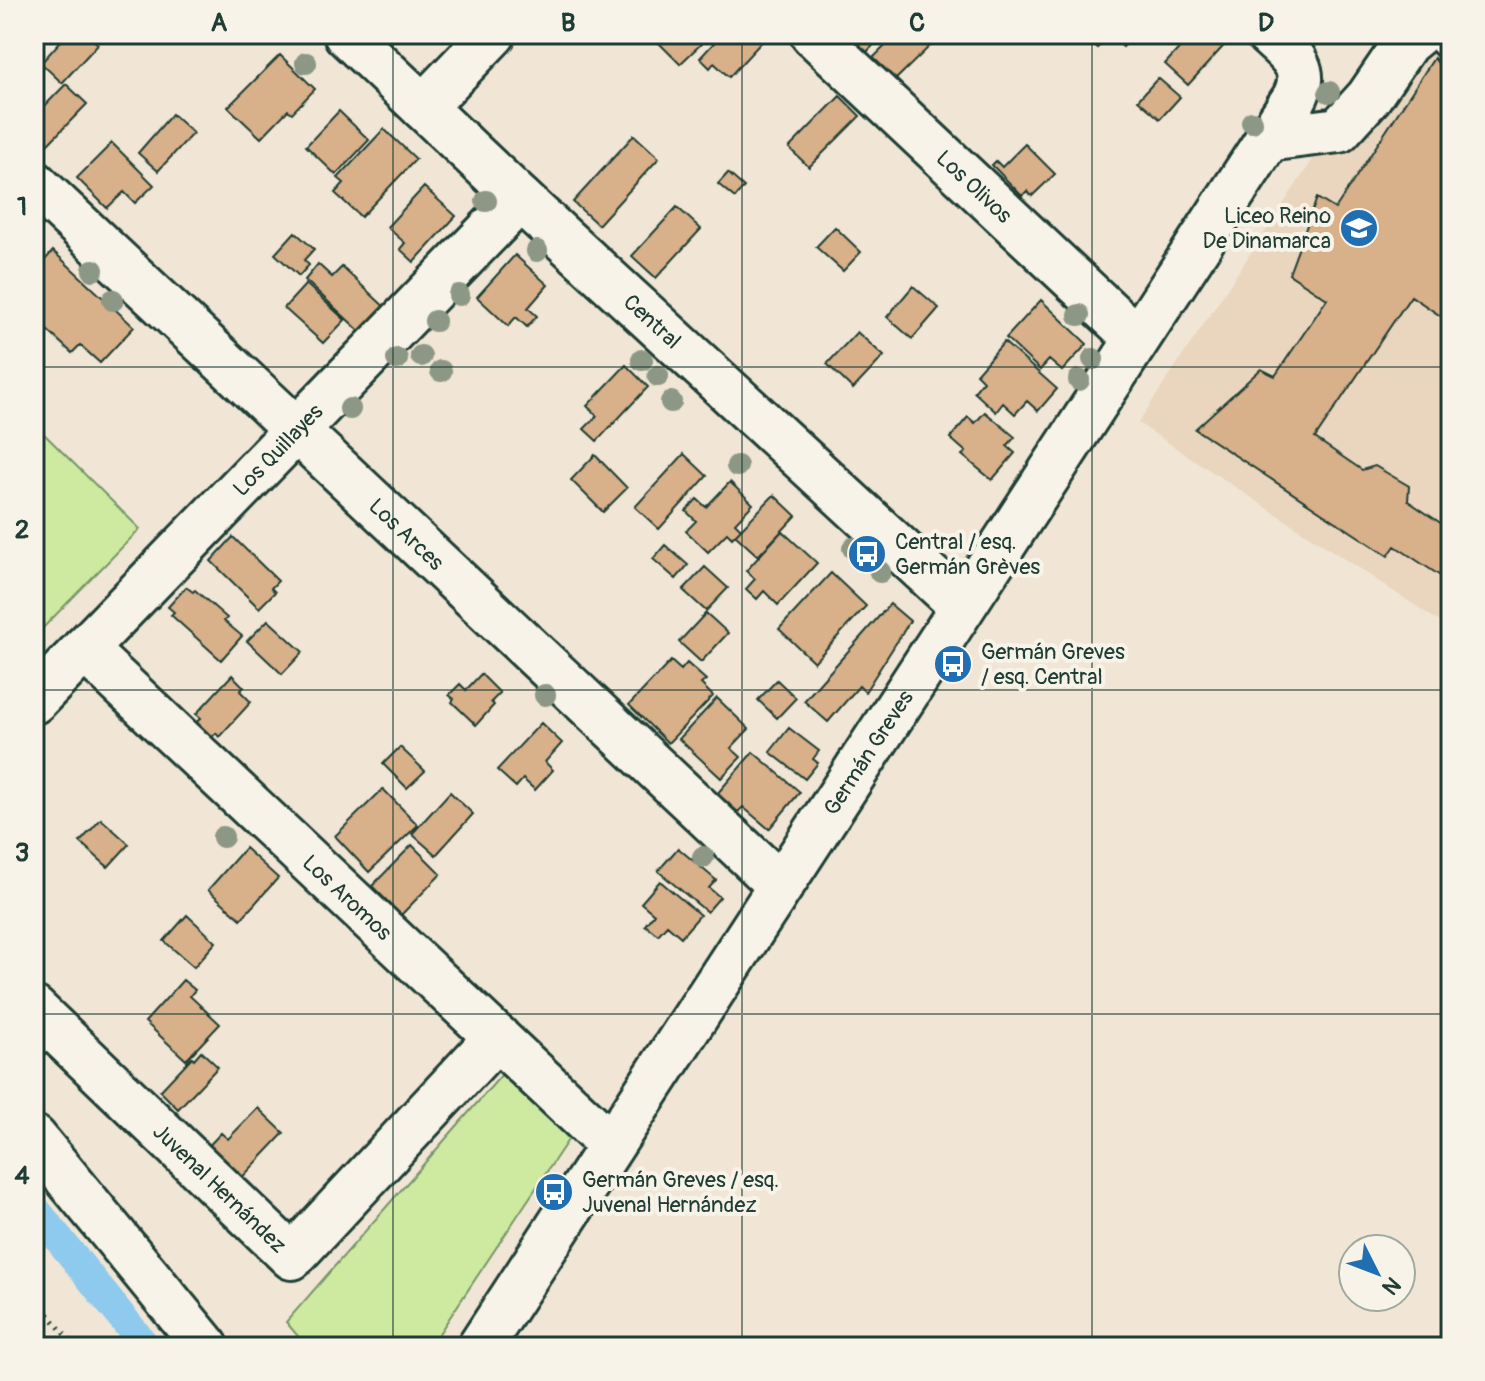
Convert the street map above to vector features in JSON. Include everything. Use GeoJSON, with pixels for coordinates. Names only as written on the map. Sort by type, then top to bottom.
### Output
{"type":"FeatureCollection","features":[{"type":"Feature","properties":{"kind":"street","name":"Central"},"geometry":{"type":"LineString","coordinates":[[346,34],[520,199],[962,606]]}},
{"type":"Feature","properties":{"kind":"street"},"geometry":{"type":"LineString","coordinates":[[423,107],[493,34]]}},
{"type":"Feature","properties":{"kind":"street","name":"Los Olivos"},"geometry":{"type":"LineString","coordinates":[[813,34],[1136,338]]}},
{"type":"Feature","properties":{"kind":"street","name":"Germán Greves"},"geometry":{"type":"LineString","coordinates":[[480,1347],[1298,91],[1300,74],[1294,60],[1268,34]]}},
{"type":"Feature","properties":{"kind":"street"},"geometry":{"type":"LineString","coordinates":[[1267,139],[1339,130],[1369,97],[1406,43],[1417,34]]}},
{"type":"Feature","properties":{"kind":"street","name":"Los Arces"},"geometry":{"type":"LineString","coordinates":[[34,183],[780,885]]}},
{"type":"Feature","properties":{"kind":"street","name":"Los Quillayes"},"geometry":{"type":"LineString","coordinates":[[34,701],[520,199]]}},
{"type":"Feature","properties":{"kind":"street","name":"Los Aromos"},"geometry":{"type":"LineString","coordinates":[[84,649],[611,1145]]}},
{"type":"Feature","properties":{"kind":"street","name":"Juvenal Hernández"},"geometry":{"type":"LineString","coordinates":[[34,1009],[292,1257],[497,1037]]}},
{"type":"Feature","properties":{"kind":"street"},"geometry":{"type":"LineString","coordinates":[[34,1138],[206,1347]]}},
{"type":"Feature","properties":{"kind":"path"},"geometry":{"type":"LineString","coordinates":[[34,1295],[74,1347]]}},
{"type":"Feature","properties":{"kind":"shaded area","name":"Liceo Reino De Dinamarca"},"geometry":{"type":"Polygon","coordinates":[[[1396,34],[1451,34],[1449,628],[1138,423],[1396,34]]]}},
{"type":"Feature","properties":{"kind":"green space"},"geometry":{"type":"Polygon","coordinates":[[[34,424],[140,529],[34,637],[34,424]]]}},
{"type":"Feature","properties":{"kind":"green space"},"geometry":{"type":"Polygon","coordinates":[[[504,1072],[574,1131],[430,1347],[307,1347],[286,1322],[504,1072]]]}},
{"type":"Feature","properties":{"kind":"building"},"geometry":{"type":"Polygon","coordinates":[[[67,34],[86,34],[98,44],[62,83],[41,63],[67,34]]]}},
{"type":"Feature","properties":{"kind":"building"},"geometry":{"type":"Polygon","coordinates":[[[664,34],[691,34],[701,44],[680,64],[657,41],[664,34]]]}},
{"type":"Feature","properties":{"kind":"building"},"geometry":{"type":"Polygon","coordinates":[[[722,34],[769,34],[729,77],[714,63],[710,68],[700,58],[722,34]]]}},
{"type":"Feature","properties":{"kind":"building"},"geometry":{"type":"Polygon","coordinates":[[[840,34],[884,34],[863,56],[840,34]]]}},
{"type":"Feature","properties":{"kind":"building"},"geometry":{"type":"Polygon","coordinates":[[[897,34],[922,34],[932,44],[893,82],[871,60],[897,34]]]}},
{"type":"Feature","properties":{"kind":"building"},"geometry":{"type":"Polygon","coordinates":[[[1089,34],[1134,34],[1123,47],[1110,35],[1097,48],[1086,38],[1089,34]]]}},
{"type":"Feature","properties":{"kind":"building"},"geometry":{"type":"Polygon","coordinates":[[[1192,34],[1224,34],[1230,39],[1188,85],[1165,64],[1192,34]]]}},
{"type":"Feature","properties":{"kind":"building"},"geometry":{"type":"Polygon","coordinates":[[[280,55],[315,89],[292,113],[288,110],[261,138],[228,107],[280,55]]]}},
{"type":"Feature","properties":{"kind":"building"},"geometry":{"type":"Polygon","coordinates":[[[1434,58],[1451,79],[1451,323],[1411,296],[1315,438],[1362,470],[1375,466],[1409,486],[1408,501],[1451,530],[1451,583],[1395,546],[1388,556],[1195,429],[1261,369],[1275,376],[1327,299],[1289,274],[1317,198],[1335,209],[1434,58]]]}},
{"type":"Feature","properties":{"kind":"building"},"geometry":{"type":"Polygon","coordinates":[[[1158,78],[1180,97],[1160,119],[1138,100],[1158,78]]]}},
{"type":"Feature","properties":{"kind":"building"},"geometry":{"type":"Polygon","coordinates":[[[66,84],[87,104],[48,144],[34,131],[34,117],[66,84]]]}},
{"type":"Feature","properties":{"kind":"building"},"geometry":{"type":"Polygon","coordinates":[[[840,96],[860,116],[809,167],[789,148],[840,96]]]}},
{"type":"Feature","properties":{"kind":"building"},"geometry":{"type":"Polygon","coordinates":[[[339,111],[369,140],[336,175],[306,146],[339,111]]]}},
{"type":"Feature","properties":{"kind":"building"},"geometry":{"type":"Polygon","coordinates":[[[172,114],[193,133],[158,171],[138,153],[172,114]]]}},
{"type":"Feature","properties":{"kind":"building"},"geometry":{"type":"Polygon","coordinates":[[[384,129],[416,159],[361,217],[335,193],[344,183],[338,178],[384,129]]]}},
{"type":"Feature","properties":{"kind":"building"},"geometry":{"type":"Polygon","coordinates":[[[634,135],[659,158],[598,225],[573,202],[634,135]]]}},
{"type":"Feature","properties":{"kind":"building"},"geometry":{"type":"Polygon","coordinates":[[[112,143],[154,185],[135,203],[124,192],[107,208],[77,178],[112,143]]]}},
{"type":"Feature","properties":{"kind":"building"},"geometry":{"type":"Polygon","coordinates":[[[1025,144],[1055,174],[1032,196],[1027,191],[1022,196],[992,165],[996,161],[1002,167],[1025,144]]]}},
{"type":"Feature","properties":{"kind":"building"},"geometry":{"type":"Polygon","coordinates":[[[728,173],[744,187],[735,198],[718,184],[728,173]]]}},
{"type":"Feature","properties":{"kind":"building"},"geometry":{"type":"Polygon","coordinates":[[[424,187],[456,216],[414,262],[400,249],[405,243],[387,227],[424,187]]]}},
{"type":"Feature","properties":{"kind":"building"},"geometry":{"type":"Polygon","coordinates":[[[677,207],[701,229],[656,278],[632,256],[677,207]]]}},
{"type":"Feature","properties":{"kind":"building"},"geometry":{"type":"Polygon","coordinates":[[[835,227],[861,252],[843,271],[816,247],[835,227]]]}},
{"type":"Feature","properties":{"kind":"building"},"geometry":{"type":"Polygon","coordinates":[[[295,232],[314,249],[304,260],[309,265],[299,276],[275,254],[295,232]]]}},
{"type":"Feature","properties":{"kind":"building"},"geometry":{"type":"Polygon","coordinates":[[[53,251],[134,327],[100,363],[80,345],[72,353],[34,318],[34,272],[53,251]]]}},
{"type":"Feature","properties":{"kind":"building"},"geometry":{"type":"Polygon","coordinates":[[[515,255],[548,285],[528,308],[537,316],[527,327],[516,317],[508,326],[477,297],[515,255]]]}},
{"type":"Feature","properties":{"kind":"building"},"geometry":{"type":"Polygon","coordinates":[[[318,264],[332,277],[342,267],[390,312],[366,337],[305,280],[318,264]]]}},
{"type":"Feature","properties":{"kind":"building"},"geometry":{"type":"Polygon","coordinates":[[[306,284],[345,320],[323,343],[284,308],[306,284]]]}},
{"type":"Feature","properties":{"kind":"building"},"geometry":{"type":"Polygon","coordinates":[[[913,286],[939,308],[912,339],[887,317],[913,286]]]}},
{"type":"Feature","properties":{"kind":"building"},"geometry":{"type":"Polygon","coordinates":[[[1041,300],[1087,344],[1062,371],[1049,360],[1040,370],[1006,338],[1041,300]]]}},
{"type":"Feature","properties":{"kind":"building"},"geometry":{"type":"Polygon","coordinates":[[[857,332],[884,356],[853,389],[827,364],[857,332]]]}},
{"type":"Feature","properties":{"kind":"building"},"geometry":{"type":"Polygon","coordinates":[[[1004,342],[1057,389],[1038,411],[1027,401],[1015,414],[1003,403],[996,412],[974,392],[983,381],[976,374],[1004,342]]]}},
{"type":"Feature","properties":{"kind":"building"},"geometry":{"type":"Polygon","coordinates":[[[626,365],[648,387],[597,441],[584,429],[597,416],[587,406],[626,365]]]}},
{"type":"Feature","properties":{"kind":"building"},"geometry":{"type":"Polygon","coordinates":[[[985,412],[1015,437],[1007,446],[1015,453],[992,480],[962,455],[966,452],[950,438],[968,417],[975,423],[985,412]]]}},
{"type":"Feature","properties":{"kind":"building"},"geometry":{"type":"Polygon","coordinates":[[[684,454],[707,476],[659,529],[635,507],[684,454]]]}},
{"type":"Feature","properties":{"kind":"building"},"geometry":{"type":"Polygon","coordinates":[[[595,455],[627,488],[603,512],[571,480],[595,455]]]}},
{"type":"Feature","properties":{"kind":"building"},"geometry":{"type":"Polygon","coordinates":[[[730,482],[753,504],[735,523],[741,529],[732,538],[727,533],[708,552],[686,531],[696,521],[686,511],[697,499],[706,507],[730,482]]]}},
{"type":"Feature","properties":{"kind":"building"},"geometry":{"type":"Polygon","coordinates":[[[774,495],[796,516],[758,556],[735,535],[774,495]]]}},
{"type":"Feature","properties":{"kind":"building"},"geometry":{"type":"Polygon","coordinates":[[[782,531],[817,563],[778,605],[764,591],[757,599],[746,589],[755,579],[746,571],[782,531]]]}},
{"type":"Feature","properties":{"kind":"building"},"geometry":{"type":"Polygon","coordinates":[[[233,537],[278,581],[271,588],[275,592],[259,608],[211,561],[233,537]]]}},
{"type":"Feature","properties":{"kind":"building"},"geometry":{"type":"Polygon","coordinates":[[[665,545],[688,565],[676,579],[653,559],[665,545]]]}},
{"type":"Feature","properties":{"kind":"building"},"geometry":{"type":"Polygon","coordinates":[[[705,567],[728,588],[706,611],[683,590],[705,567]]]}},
{"type":"Feature","properties":{"kind":"building"},"geometry":{"type":"Polygon","coordinates":[[[831,573],[866,606],[814,662],[779,629],[831,573]]]}},
{"type":"Feature","properties":{"kind":"building"},"geometry":{"type":"Polygon","coordinates":[[[186,587],[193,592],[195,590],[227,618],[224,621],[242,636],[221,660],[171,615],[174,612],[168,607],[186,587]]]}},
{"type":"Feature","properties":{"kind":"building"},"geometry":{"type":"Polygon","coordinates":[[[890,604],[910,621],[865,692],[859,686],[828,722],[804,701],[890,604]]]}},
{"type":"Feature","properties":{"kind":"building"},"geometry":{"type":"Polygon","coordinates":[[[706,613],[728,633],[701,662],[679,642],[706,613]]]}},
{"type":"Feature","properties":{"kind":"building"},"geometry":{"type":"Polygon","coordinates":[[[268,620],[303,652],[282,674],[247,641],[268,620]]]}},
{"type":"Feature","properties":{"kind":"building"},"geometry":{"type":"Polygon","coordinates":[[[671,661],[681,670],[687,663],[706,680],[701,684],[713,696],[668,743],[629,705],[671,661]]]}},
{"type":"Feature","properties":{"kind":"building"},"geometry":{"type":"Polygon","coordinates":[[[481,674],[500,693],[476,725],[452,702],[454,699],[449,695],[460,684],[466,690],[481,674]]]}},
{"type":"Feature","properties":{"kind":"building"},"geometry":{"type":"Polygon","coordinates":[[[232,675],[244,687],[240,691],[251,702],[219,737],[216,733],[207,742],[191,727],[201,718],[196,714],[232,675]]]}},
{"type":"Feature","properties":{"kind":"building"},"geometry":{"type":"Polygon","coordinates":[[[777,680],[796,698],[777,718],[758,700],[777,680]]]}},
{"type":"Feature","properties":{"kind":"building"},"geometry":{"type":"Polygon","coordinates":[[[717,698],[749,729],[731,748],[741,757],[721,778],[679,739],[717,698]]]}},
{"type":"Feature","properties":{"kind":"building"},"geometry":{"type":"Polygon","coordinates":[[[541,723],[562,743],[545,762],[553,770],[535,790],[523,779],[516,787],[497,770],[541,723]]]}},
{"type":"Feature","properties":{"kind":"building"},"geometry":{"type":"Polygon","coordinates":[[[789,728],[819,751],[813,759],[818,763],[805,779],[770,752],[789,728]]]}},
{"type":"Feature","properties":{"kind":"building"},"geometry":{"type":"Polygon","coordinates":[[[400,747],[425,771],[407,788],[383,764],[400,747]]]}},
{"type":"Feature","properties":{"kind":"building"},"geometry":{"type":"Polygon","coordinates":[[[753,752],[800,792],[769,829],[743,807],[738,812],[717,794],[753,752]]]}},
{"type":"Feature","properties":{"kind":"building"},"geometry":{"type":"Polygon","coordinates":[[[383,789],[418,825],[369,872],[335,836],[383,789]]]}},
{"type":"Feature","properties":{"kind":"building"},"geometry":{"type":"Polygon","coordinates":[[[450,792],[473,814],[436,855],[412,834],[450,792]]]}},
{"type":"Feature","properties":{"kind":"building"},"geometry":{"type":"Polygon","coordinates":[[[101,819],[129,844],[108,867],[80,842],[101,819]]]}},
{"type":"Feature","properties":{"kind":"building"},"geometry":{"type":"Polygon","coordinates":[[[412,845],[441,874],[401,915],[372,886],[412,845]]]}},
{"type":"Feature","properties":{"kind":"building"},"geometry":{"type":"Polygon","coordinates":[[[245,848],[278,878],[241,919],[208,890],[245,848]]]}},
{"type":"Feature","properties":{"kind":"building"},"geometry":{"type":"Polygon","coordinates":[[[678,848],[716,880],[709,888],[720,897],[707,912],[658,871],[678,848]]]}},
{"type":"Feature","properties":{"kind":"building"},"geometry":{"type":"Polygon","coordinates":[[[660,881],[700,915],[681,937],[667,925],[658,935],[645,925],[654,914],[641,903],[660,881]]]}},
{"type":"Feature","properties":{"kind":"building"},"geometry":{"type":"Polygon","coordinates":[[[187,915],[216,942],[194,967],[164,941],[187,915]]]}},
{"type":"Feature","properties":{"kind":"building"},"geometry":{"type":"Polygon","coordinates":[[[183,980],[195,990],[190,996],[220,1024],[186,1060],[145,1022],[183,980]]]}},
{"type":"Feature","properties":{"kind":"building"},"geometry":{"type":"Polygon","coordinates":[[[201,1051],[218,1067],[178,1109],[160,1091],[201,1051]]]}},
{"type":"Feature","properties":{"kind":"building"},"geometry":{"type":"Polygon","coordinates":[[[258,1108],[284,1133],[233,1187],[200,1155],[221,1133],[228,1139],[258,1108]]]}},
{"type":"Feature","properties":{"kind":"waterway"},"geometry":{"type":"LineString","coordinates":[[34,1208],[146,1347]]}},
{"type":"Feature","properties":{"kind":"place","name":"Liceo Reino De Dinamarca"},"geometry":{"type":"Point","coordinates":[1359,228]}},
{"type":"Feature","properties":{"kind":"place","name":"Central / esq. Germán Grèves"},"geometry":{"type":"Point","coordinates":[867,554]}},
{"type":"Feature","properties":{"kind":"place","name":"Germán Greves / esq. Central"},"geometry":{"type":"Point","coordinates":[953,664]}},
{"type":"Feature","properties":{"kind":"place","name":"Germán Greves / esq. Juvenal Hernández"},"geometry":{"type":"Point","coordinates":[554,1192]}}]}
